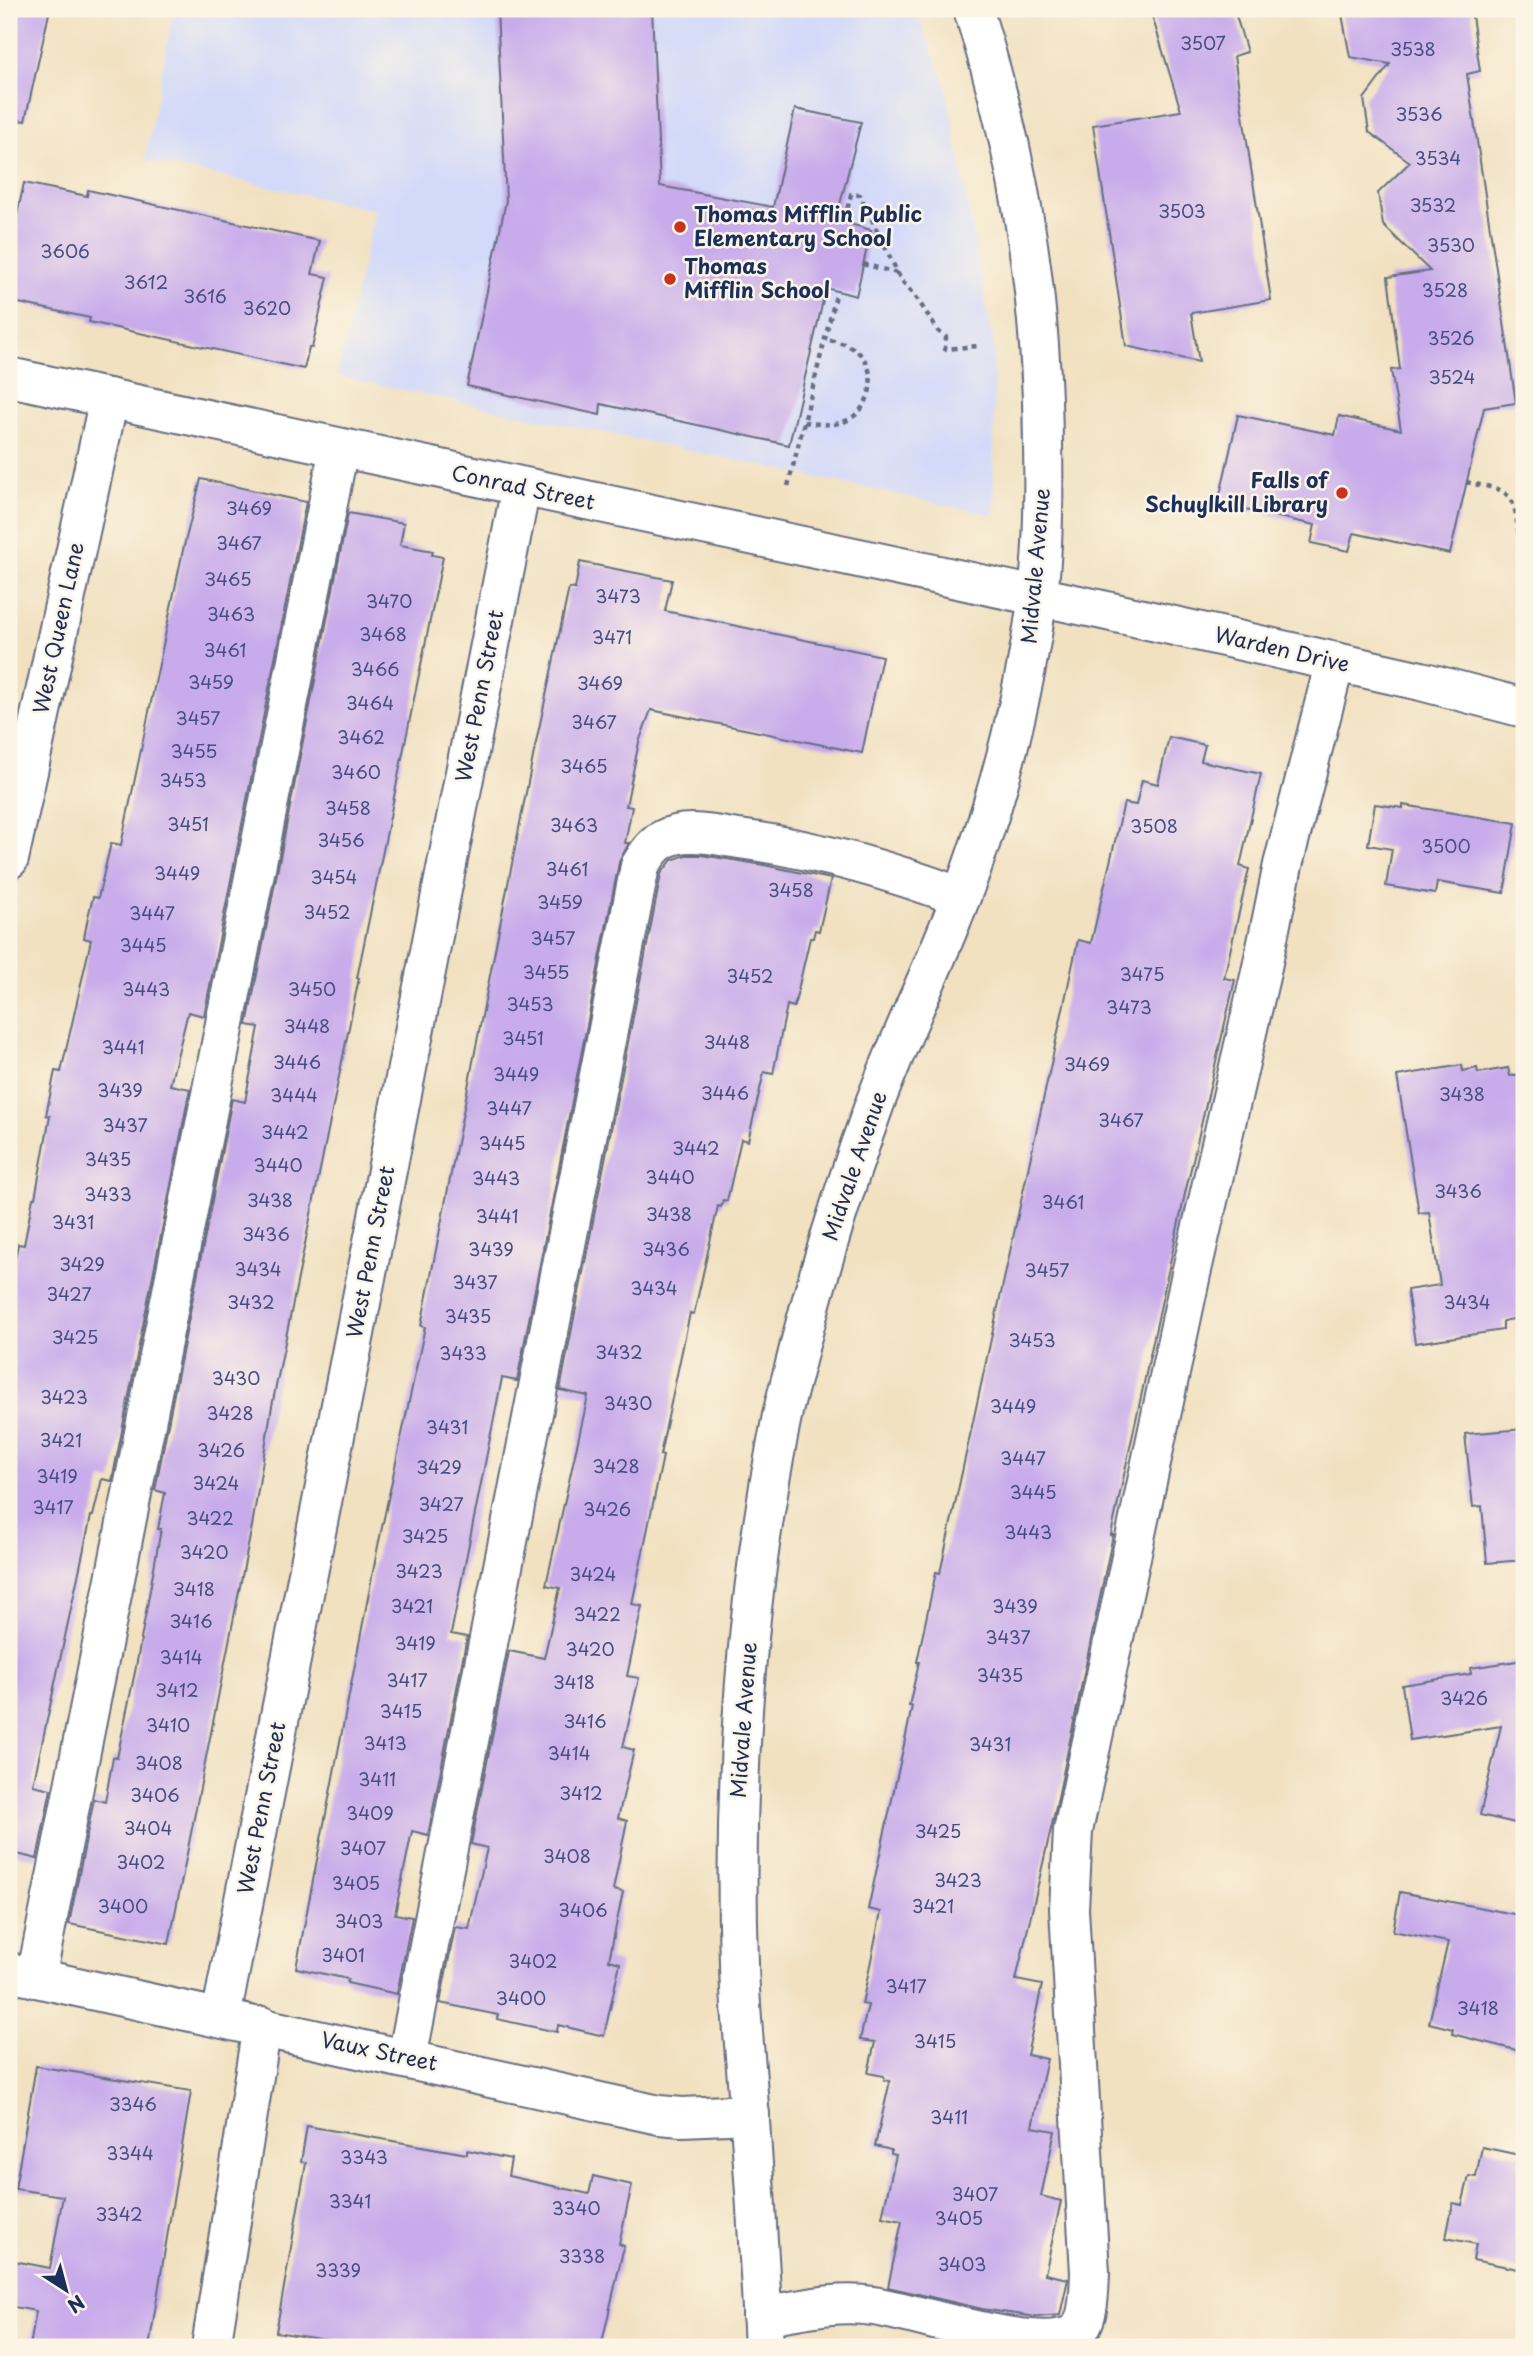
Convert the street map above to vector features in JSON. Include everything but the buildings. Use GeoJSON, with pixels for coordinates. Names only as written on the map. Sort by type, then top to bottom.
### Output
{"type":"FeatureCollection","features":[{"type":"Feature","properties":{"kind":"street","name":"Midvale Avenue"},"geometry":{"type":"LineString","coordinates":[[763,2331],[739,1967],[739,1797],[745,1667],[761,1535],[781,1421],[816,1284],[876,1101],[961,897],[995,797],[1028,658],[1038,597],[1044,494],[1043,382],[1029,237],[1014,156],[973,9]]}},
{"type":"Feature","properties":{"kind":"street","name":"Conrad Street"},"geometry":{"type":"LineString","coordinates":[[9,377],[1038,597]]}},
{"type":"Feature","properties":{"kind":"street","name":"West Queen Lane"},"geometry":{"type":"LineString","coordinates":[[9,859],[109,398]]}},
{"type":"Feature","properties":{"kind":"street"},"geometry":{"type":"LineString","coordinates":[[22,1975],[339,448]]}},
{"type":"Feature","properties":{"kind":"street","name":"West Penn Street"},"geometry":{"type":"LineString","coordinates":[[221,2017],[521,487]]}},
{"type":"Feature","properties":{"kind":"street","name":"Warden Drive"},"geometry":{"type":"LineString","coordinates":[[1038,597],[1335,662],[1524,708]]}},
{"type":"Feature","properties":{"kind":"street"},"geometry":{"type":"LineString","coordinates":[[763,2331],[843,2304],[873,2306],[1023,2342],[1056,2342],[1076,2333],[1088,2309],[1090,2273],[1069,1909],[1073,1830],[1191,1274],[1283,865],[1335,662]]}},
{"type":"Feature","properties":{"kind":"street"},"geometry":{"type":"LineString","coordinates":[[407,2058],[640,866],[652,847],[672,836],[693,832],[789,846],[908,877],[961,897]]}},
{"type":"Feature","properties":{"kind":"street","name":"Vaux Street"},"geometry":{"type":"LineString","coordinates":[[22,1975],[659,2115],[682,2117],[750,2114]]}},
{"type":"Feature","properties":{"kind":"street"},"geometry":{"type":"LineString","coordinates":[[211,2347],[262,2026]]}},
{"type":"Feature","properties":{"kind":"path"},"geometry":{"type":"LineString","coordinates":[[845,218],[850,194],[860,195],[897,273],[938,331],[946,337],[945,349],[978,346]]}},
{"type":"Feature","properties":{"kind":"path"},"geometry":{"type":"LineString","coordinates":[[863,264],[897,273]]}},
{"type":"Feature","properties":{"kind":"path"},"geometry":{"type":"LineString","coordinates":[[788,486],[837,291]]}},
{"type":"Feature","properties":{"kind":"path"},"geometry":{"type":"LineString","coordinates":[[804,422],[831,424],[844,421],[855,415],[864,405],[869,393],[871,379],[868,366],[860,354],[848,345],[825,339]]}},
{"type":"Feature","properties":{"kind":"path"},"geometry":{"type":"LineString","coordinates":[[1466,482],[1500,490],[1509,497],[1515,507],[1518,542],[1524,552]]}},
{"type":"Feature","properties":{"kind":"shaded area","name":"Thomas Mifflin School"},"geometry":{"type":"Polygon","coordinates":[[[174,9],[915,9],[946,86],[994,348],[994,515],[337,376],[375,210],[145,160],[174,9]]]}},
{"type":"Feature","properties":{"kind":"place","name":"Thomas Mifflin Public Elementary School"},"geometry":{"type":"Point","coordinates":[680,227]}},
{"type":"Feature","properties":{"kind":"place","name":"Thomas Mifflin School"},"geometry":{"type":"Point","coordinates":[670,279]}},
{"type":"Feature","properties":{"kind":"place","name":"Falls of Schuylkill Library"},"geometry":{"type":"Point","coordinates":[1342,493]}}]}
